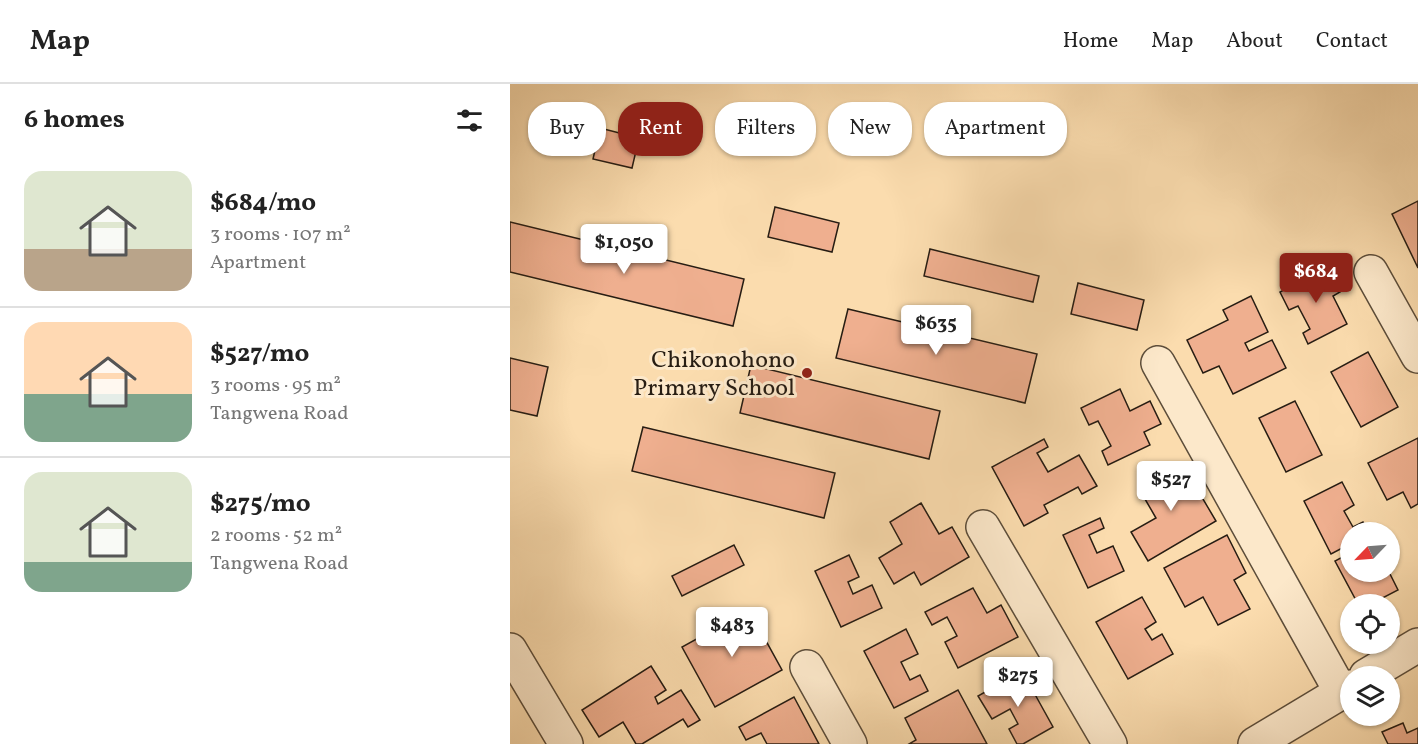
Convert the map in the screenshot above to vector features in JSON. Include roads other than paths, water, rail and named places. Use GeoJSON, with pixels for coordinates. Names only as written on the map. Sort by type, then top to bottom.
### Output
{"type":"FeatureCollection","features":[{"type":"Feature","properties":{"kind":"street"},"geometry":{"type":"LineString","coordinates":[[1371,272],[1418,356]]}},
{"type":"Feature","properties":{"kind":"street"},"geometry":{"type":"LineString","coordinates":[[1158,363],[1341,666]]}},
{"type":"Feature","properties":{"kind":"street"},"geometry":{"type":"LineString","coordinates":[[983,527],[1110,744]]}},
{"type":"Feature","properties":{"kind":"street"},"geometry":{"type":"LineString","coordinates":[[1383,666],[1418,645]]}},
{"type":"Feature","properties":{"kind":"street"},"geometry":{"type":"LineString","coordinates":[[510,650],[566,744]]}},
{"type":"Feature","properties":{"kind":"street"},"geometry":{"type":"LineString","coordinates":[[807,667],[850,744]]}},
{"type":"Feature","properties":{"kind":"street"},"geometry":{"type":"LineString","coordinates":[[1255,744],[1340,692]]}},
{"type":"Feature","properties":{"kind":"place","name":"Chikonohono Primary School"},"geometry":{"type":"Point","coordinates":[807,373]}}]}
